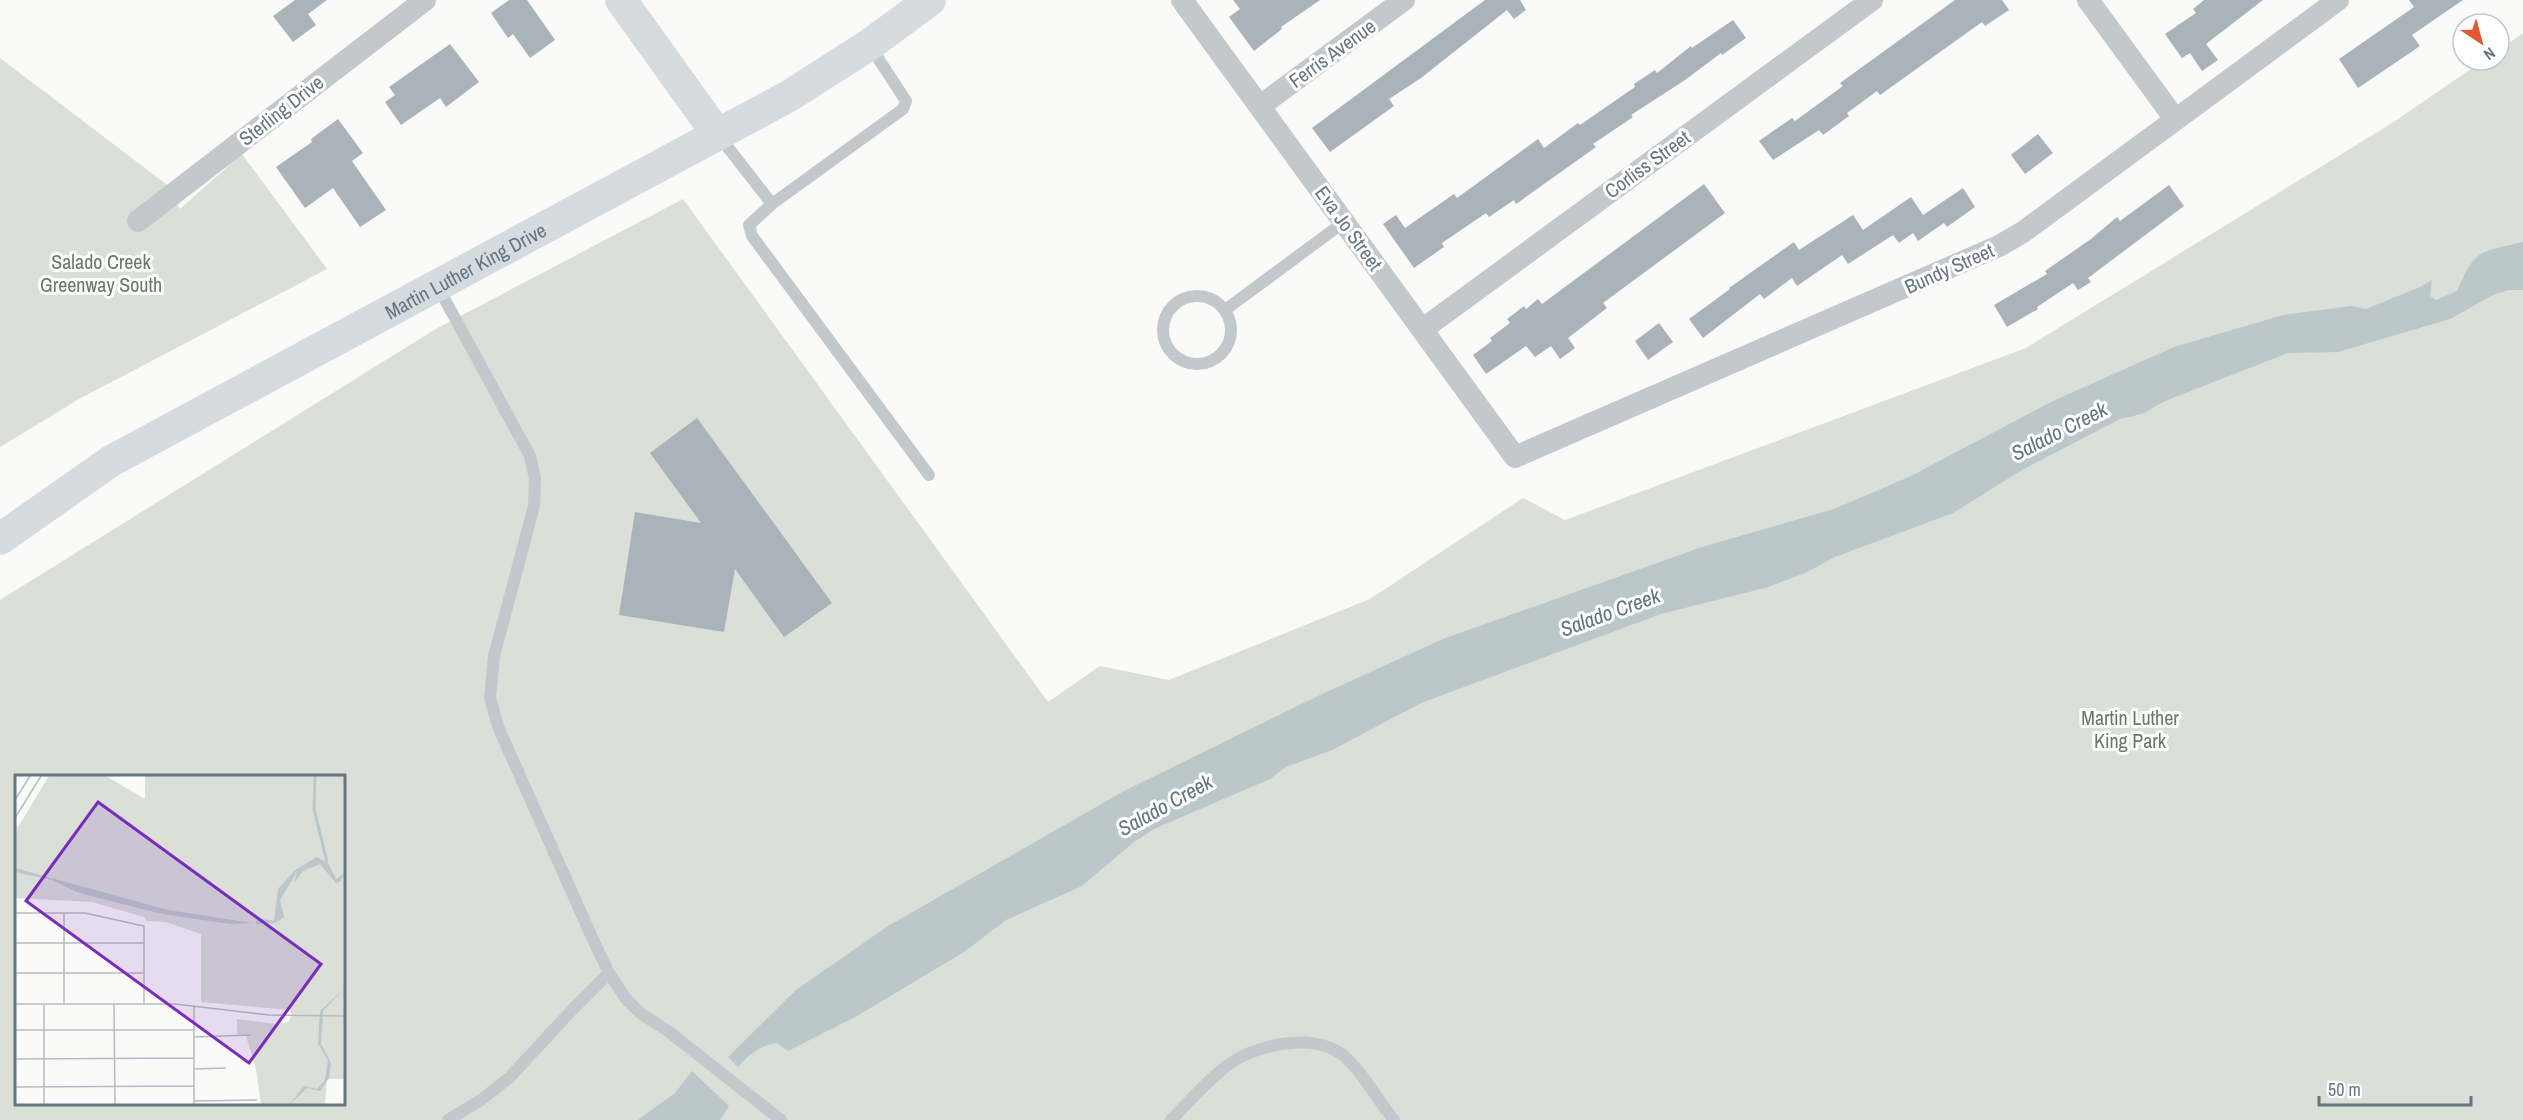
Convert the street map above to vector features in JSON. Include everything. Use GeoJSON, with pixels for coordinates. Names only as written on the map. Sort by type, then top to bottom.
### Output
{"type":"FeatureCollection","features":[{"type":"Feature","properties":{"kind":"main road"},"geometry":{"type":"LineString","coordinates":[[621,0],[718,135]]}},
{"type":"Feature","properties":{"kind":"main road","name":"Martin Luther King Drive"},"geometry":{"type":"LineString","coordinates":[[0,539],[111,461],[789,96],[869,45],[930,0]]}},
{"type":"Feature","properties":{"kind":"street","name":"Sterling Drive"},"geometry":{"type":"LineString","coordinates":[[138,221],[425,0]]}},
{"type":"Feature","properties":{"kind":"street","name":"Eva Jo Street"},"geometry":{"type":"LineString","coordinates":[[1182,0],[1515,457]]}},
{"type":"Feature","properties":{"kind":"street","name":"Ferris Avenue"},"geometry":{"type":"LineString","coordinates":[[1260,106],[1404,0]]}},
{"type":"Feature","properties":{"kind":"street","name":"Corliss Street"},"geometry":{"type":"LineString","coordinates":[[1422,329],[1872,0]]}},
{"type":"Feature","properties":{"kind":"street"},"geometry":{"type":"LineString","coordinates":[[2088,0],[2175,119]]}},
{"type":"Feature","properties":{"kind":"street","name":"Bundy Street"},"geometry":{"type":"LineString","coordinates":[[1515,457],[2000,246],[2023,232],[2338,0]]}},
{"type":"Feature","properties":{"kind":"lane"},"geometry":{"type":"LineString","coordinates":[[869,45],[906,100],[903,109],[772,204],[749,225],[752,236],[929,475]]}},
{"type":"Feature","properties":{"kind":"lane"},"geometry":{"type":"LineString","coordinates":[[718,135],[772,204]]}},
{"type":"Feature","properties":{"kind":"lane"},"geometry":{"type":"LineString","coordinates":[[1225,310],[1344,222]]}},
{"type":"Feature","properties":{"kind":"lane"},"geometry":{"type":"LineString","coordinates":[[438,285],[530,456],[535,479],[534,506],[494,656],[490,698],[499,729],[609,974],[626,999],[640,1013],[668,1031],[781,1120]]}},
{"type":"Feature","properties":{"kind":"lane"},"geometry":{"type":"LineString","coordinates":[[1206,297],[1225,310],[1231,330],[1229,340],[1217,357],[1207,362],[1186,362],[1168,347],[1164,337],[1164,325],[1167,314],[1174,305],[1184,299],[1206,297]]}},
{"type":"Feature","properties":{"kind":"lane"},"geometry":{"type":"LineString","coordinates":[[448,1120],[481,1100],[509,1078],[609,974]]}},
{"type":"Feature","properties":{"kind":"lane"},"geometry":{"type":"LineString","coordinates":[[1171,1120],[1224,1067],[1255,1050],[1288,1042],[1313,1044],[1341,1054],[1355,1067],[1394,1120]]}},
{"type":"Feature","properties":{"kind":"green space","name":"Martin Luther King Park"},"geometry":{"type":"Polygon","coordinates":[[[2523,33],[2523,1120],[0,1120],[0,600],[434,330],[683,199],[1048,702],[1100,666],[1169,680],[1370,599],[1523,498],[1565,520],[2026,348],[2392,123],[2466,72],[2511,72],[2511,42],[2523,33]]]}},
{"type":"Feature","properties":{"kind":"green space","name":"Salado Creek Greenway South"},"geometry":{"type":"Polygon","coordinates":[[[0,58],[166,184],[180,209],[242,154],[327,269],[79,399],[0,447],[0,58]]]}},
{"type":"Feature","properties":{"kind":"water","name":"Salado Creek"},"geometry":{"type":"Polygon","coordinates":[[[2523,242],[2523,290],[2509,290],[2493,295],[2450,319],[2338,352],[2288,353],[2165,401],[2142,414],[2120,419],[2022,470],[1953,513],[1835,557],[1805,573],[1765,588],[1661,614],[1421,703],[1332,750],[1286,767],[1270,779],[1156,828],[1135,841],[1082,886],[1006,920],[964,952],[857,1016],[788,1051],[777,1043],[760,1048],[738,1067],[728,1057],[796,990],[888,926],[1124,791],[1320,695],[1443,639],[1702,547],[1834,509],[1909,477],[2053,401],[2174,347],[2283,315],[2352,306],[2366,309],[2432,280],[2430,296],[2436,300],[2457,291],[2469,267],[2480,254],[2523,242]]]}},
{"type":"Feature","properties":{"kind":"water"},"geometry":{"type":"Polygon","coordinates":[[[692,1071],[729,1106],[720,1120],[638,1120],[675,1093],[692,1071]]]}},
{"type":"Feature","properties":{"kind":"building"},"geometry":{"type":"Polygon","coordinates":[[[295,0],[327,0],[308,14],[316,25],[293,42],[273,16],[295,0]]]}},
{"type":"Feature","properties":{"kind":"building"},"geometry":{"type":"Polygon","coordinates":[[[509,0],[527,0],[555,40],[530,58],[513,34],[508,38],[491,13],[509,0]]]}},
{"type":"Feature","properties":{"kind":"building"},"geometry":{"type":"Polygon","coordinates":[[[1233,0],[1320,0],[1281,27],[1282,29],[1254,51],[1229,17],[1240,9],[1233,0]]]}},
{"type":"Feature","properties":{"kind":"building"},"geometry":{"type":"Polygon","coordinates":[[[1485,0],[1520,0],[1526,10],[1514,19],[1507,10],[1421,78],[1389,99],[1394,106],[1330,152],[1312,128],[1485,0]]]}},
{"type":"Feature","properties":{"kind":"building"},"geometry":{"type":"Polygon","coordinates":[[[1955,0],[2002,0],[2009,10],[1985,26],[1982,22],[1880,95],[1877,91],[1847,113],[1849,116],[1823,135],[1819,130],[1773,160],[1759,141],[1792,118],[1795,121],[1843,86],[1840,83],[1955,0]]]}},
{"type":"Feature","properties":{"kind":"building"},"geometry":{"type":"Polygon","coordinates":[[[2204,0],[2263,0],[2206,44],[2218,60],[2202,71],[2190,53],[2182,58],[2165,34],[2196,13],[2193,9],[2204,0]]]}},
{"type":"Feature","properties":{"kind":"building"},"geometry":{"type":"Polygon","coordinates":[[[2409,0],[2463,0],[2412,35],[2420,46],[2358,88],[2339,59],[2414,7],[2409,0]]]}},
{"type":"Feature","properties":{"kind":"building"},"geometry":{"type":"Polygon","coordinates":[[[1733,20],[1746,38],[1631,115],[1633,117],[1593,144],[1596,147],[1516,204],[1514,200],[1489,217],[1486,213],[1442,243],[1444,247],[1414,268],[1383,224],[1396,215],[1405,228],[1454,194],[1457,198],[1538,139],[1544,148],[1578,123],[1580,125],[1635,87],[1634,84],[1655,70],[1657,73],[1691,46],[1692,48],[1733,20]]]}},
{"type":"Feature","properties":{"kind":"building"},"geometry":{"type":"Polygon","coordinates":[[[450,44],[479,82],[446,107],[440,98],[401,125],[385,102],[395,95],[389,87],[450,44]]]}},
{"type":"Feature","properties":{"kind":"building"},"geometry":{"type":"Polygon","coordinates":[[[338,119],[363,153],[352,161],[386,210],[360,227],[333,188],[305,208],[276,167],[312,142],[311,139],[338,119]]]}},
{"type":"Feature","properties":{"kind":"building"},"geometry":{"type":"Polygon","coordinates":[[[2038,134],[2053,153],[2025,174],[2011,155],[2038,134]]]}},
{"type":"Feature","properties":{"kind":"building"},"geometry":{"type":"Polygon","coordinates":[[[1704,184],[1725,213],[1603,303],[1607,308],[1568,338],[1575,348],[1560,359],[1551,346],[1535,357],[1526,346],[1486,374],[1473,355],[1492,341],[1490,338],[1510,323],[1507,319],[1524,306],[1526,309],[1538,299],[1542,304],[1704,184]]]}},
{"type":"Feature","properties":{"kind":"building"},"geometry":{"type":"Polygon","coordinates":[[[2169,185],[2184,206],[2088,278],[2091,282],[2078,290],[2073,283],[2037,307],[2038,309],[2007,327],[1994,305],[2047,274],[2045,271],[2091,239],[2117,217],[2120,221],[2169,185]]]}},
{"type":"Feature","properties":{"kind":"building"},"geometry":{"type":"Polygon","coordinates":[[[1963,188],[1975,207],[1947,227],[1944,223],[1918,241],[1913,233],[1899,243],[1893,235],[1848,264],[1842,255],[1797,286],[1792,278],[1764,299],[1760,294],[1703,338],[1689,319],[1794,242],[1799,250],[1853,215],[1863,230],[1911,197],[1923,215],[1963,188]]]}},
{"type":"Feature","properties":{"kind":"building"},"geometry":{"type":"Polygon","coordinates":[[[1659,323],[1673,342],[1648,360],[1635,341],[1659,323]]]}},
{"type":"Feature","properties":{"kind":"building"},"geometry":{"type":"Polygon","coordinates":[[[697,418],[832,603],[784,637],[735,569],[724,632],[619,615],[635,512],[701,523],[650,453],[697,418]]]}}]}
